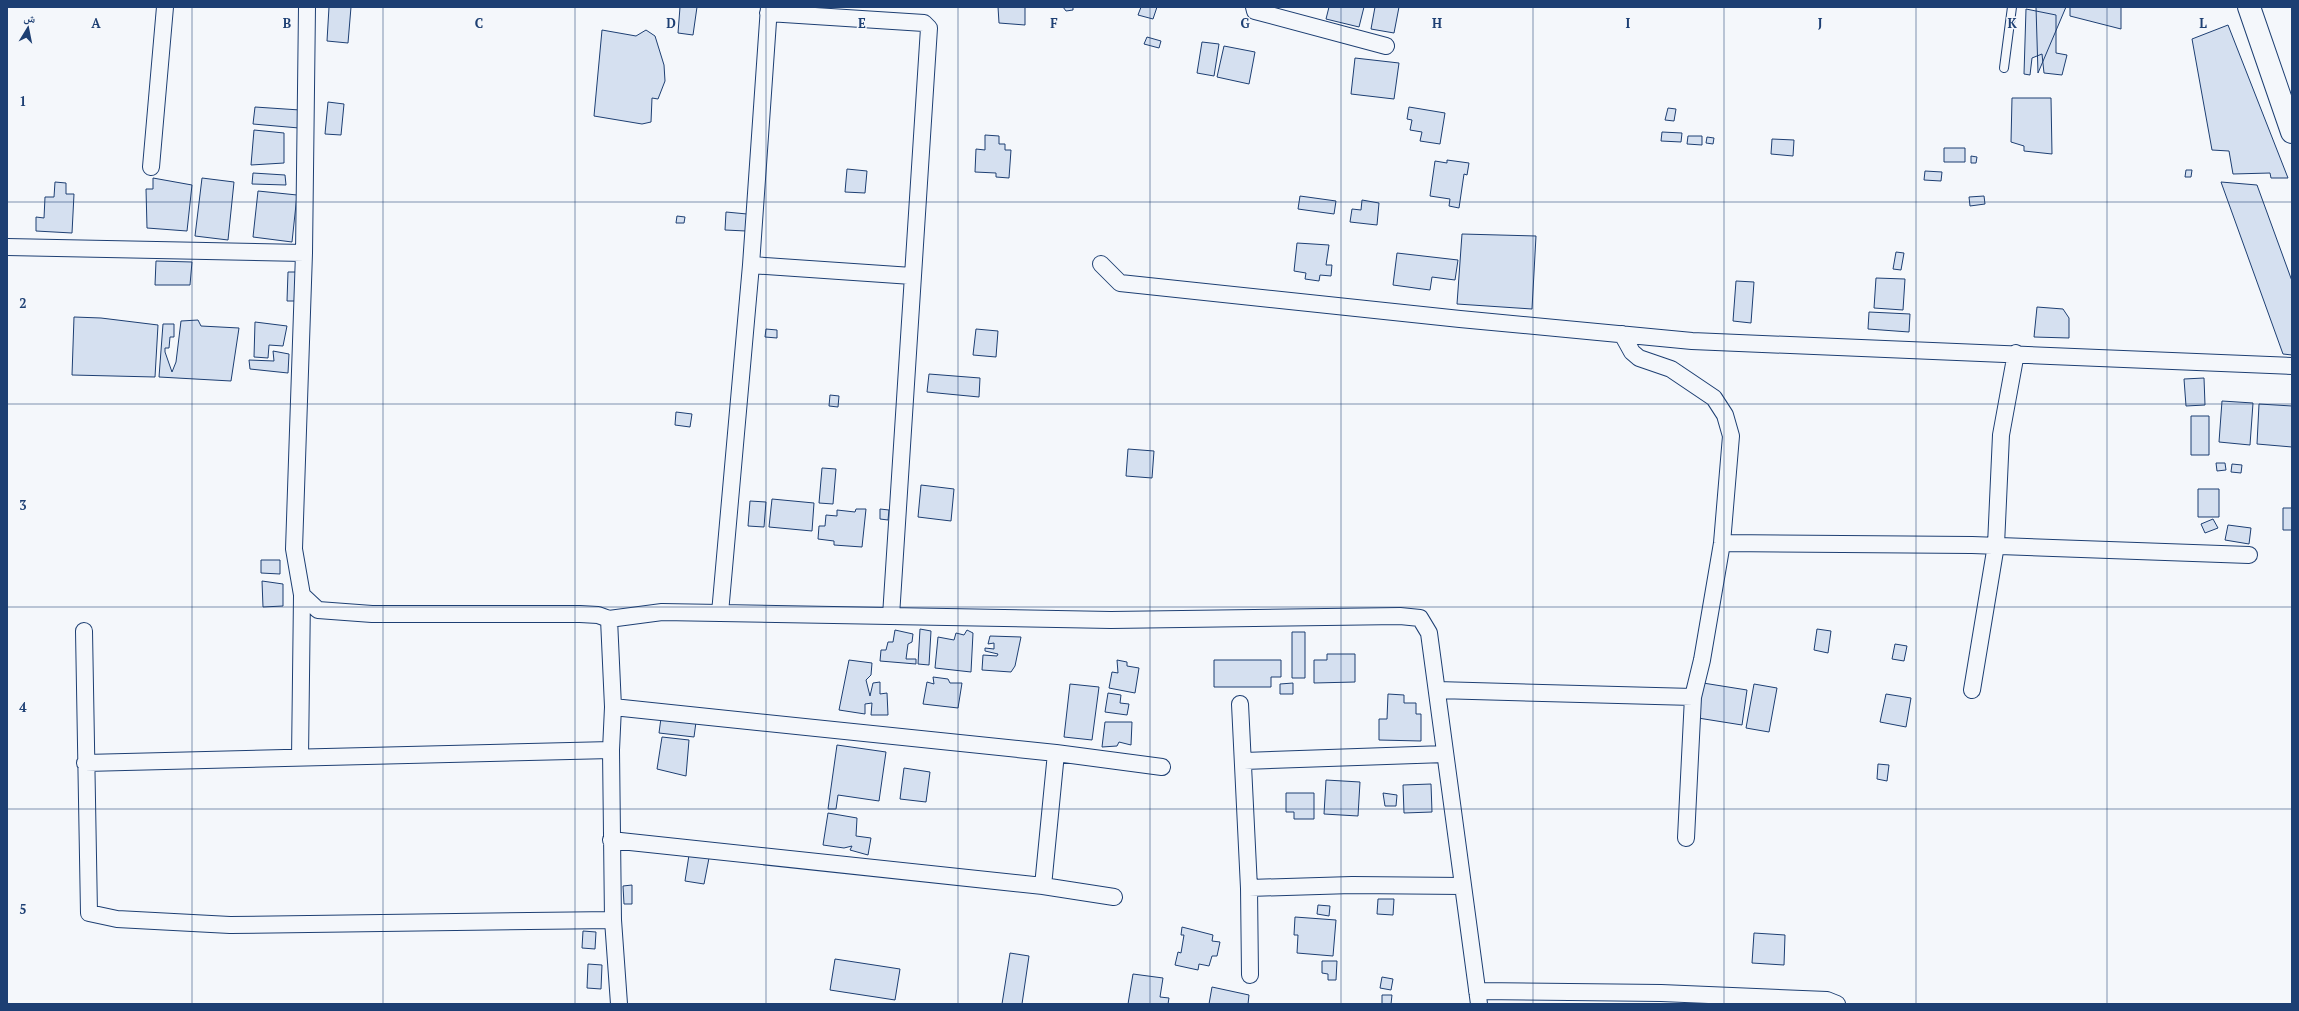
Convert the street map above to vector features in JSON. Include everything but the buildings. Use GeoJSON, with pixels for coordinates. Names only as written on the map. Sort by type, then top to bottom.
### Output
{"type":"FeatureCollection","features":[{"type":"Feature","properties":{"kind":"main road"},"geometry":{"type":"LineString","coordinates":[[2248,7],[2292,132]]}},
{"type":"Feature","properties":{"kind":"street"},"geometry":{"type":"LineString","coordinates":[[151,167],[166,7]]}},
{"type":"Feature","properties":{"kind":"street"},"geometry":{"type":"LineString","coordinates":[[300,758],[302,595],[294,549],[304,254],[307,7]]}},
{"type":"Feature","properties":{"kind":"street"},"geometry":{"type":"LineString","coordinates":[[1254,7],[1255,11],[1386,46]]}},
{"type":"Feature","properties":{"kind":"street"},"geometry":{"type":"LineString","coordinates":[[720,613],[751,264],[769,10],[924,23],[929,28],[891,616]]}},
{"type":"Feature","properties":{"kind":"street"},"geometry":{"type":"LineString","coordinates":[[7,247],[304,254]]}},
{"type":"Feature","properties":{"kind":"street"},"geometry":{"type":"LineString","coordinates":[[751,264],[912,276]]}},
{"type":"Feature","properties":{"kind":"street"},"geometry":{"type":"LineString","coordinates":[[1101,264],[1120,283],[1692,341],[2016,353],[2292,366]]}},
{"type":"Feature","properties":{"kind":"street"},"geometry":{"type":"LineString","coordinates":[[1622,334],[1632,352],[1639,358],[1671,369],[1714,398],[1725,415],[1731,436],[1722,543],[1703,652],[1693,697],[1686,838]]}},
{"type":"Feature","properties":{"kind":"street"},"geometry":{"type":"LineString","coordinates":[[1972,690],[1996,545],[2001,435],[2016,353]]}},
{"type":"Feature","properties":{"kind":"street"},"geometry":{"type":"LineString","coordinates":[[1722,543],[1996,545],[2249,555]]}},
{"type":"Feature","properties":{"kind":"street"},"geometry":{"type":"LineString","coordinates":[[302,595],[318,610],[325,611],[372,614],[598,614],[609,619],[662,612],[1111,620],[1400,616],[1420,618],[1429,633],[1478,997],[1661,993],[1828,1000],[1837,1004]]}},
{"type":"Feature","properties":{"kind":"street"},"geometry":{"type":"LineString","coordinates":[[609,619],[613,707],[610,750],[613,920],[619,1004]]}},
{"type":"Feature","properties":{"kind":"street"},"geometry":{"type":"LineString","coordinates":[[84,631],[85,763],[89,913],[117,919],[230,925],[613,920]]}},
{"type":"Feature","properties":{"kind":"street"},"geometry":{"type":"LineString","coordinates":[[1437,690],[1693,697]]}},
{"type":"Feature","properties":{"kind":"street"},"geometry":{"type":"LineString","coordinates":[[1240,704],[1244,761],[1249,888],[1250,975]]}},
{"type":"Feature","properties":{"kind":"street"},"geometry":{"type":"LineString","coordinates":[[613,707],[1056,753],[1162,767]]}},
{"type":"Feature","properties":{"kind":"street"},"geometry":{"type":"LineString","coordinates":[[85,763],[610,750]]}},
{"type":"Feature","properties":{"kind":"street"},"geometry":{"type":"LineString","coordinates":[[1043,886],[1056,753]]}},
{"type":"Feature","properties":{"kind":"street"},"geometry":{"type":"LineString","coordinates":[[1244,761],[1445,754]]}},
{"type":"Feature","properties":{"kind":"street"},"geometry":{"type":"LineString","coordinates":[[611,840],[1043,886],[1114,897]]}},
{"type":"Feature","properties":{"kind":"street"},"geometry":{"type":"LineString","coordinates":[[1249,888],[1352,885],[1463,886]]}},
{"type":"Feature","properties":{"kind":"lane"},"geometry":{"type":"LineString","coordinates":[[2004,68],[2012,7]]}}]}
